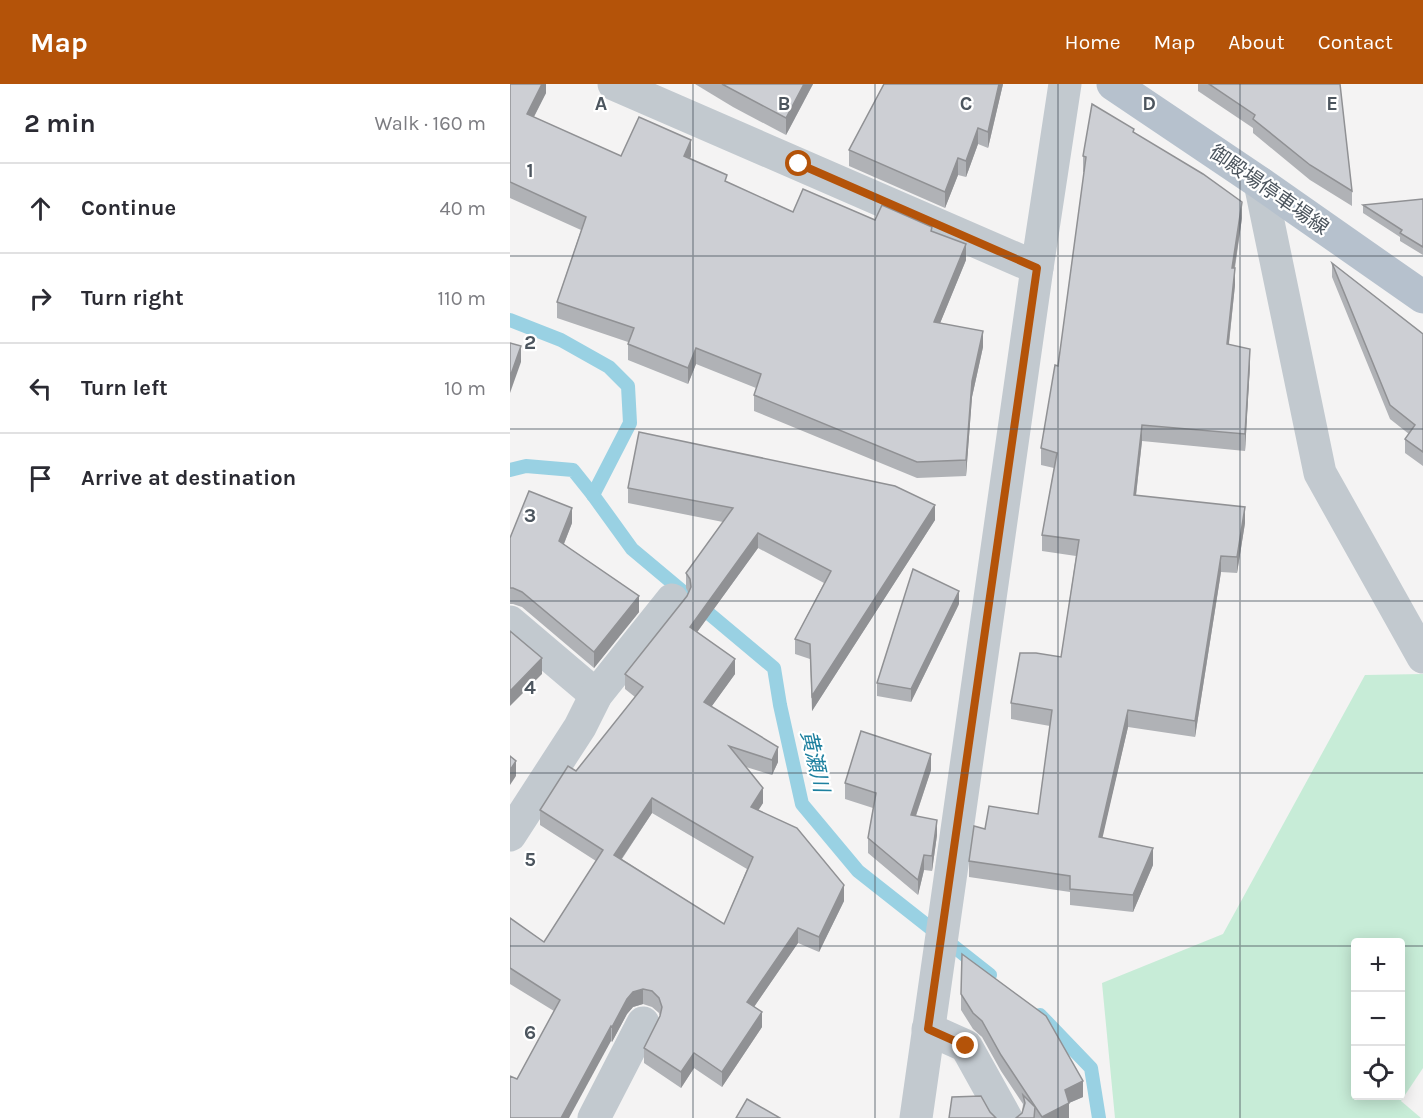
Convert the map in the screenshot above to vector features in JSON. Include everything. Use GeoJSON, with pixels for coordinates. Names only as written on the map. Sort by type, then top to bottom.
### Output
{"type":"FeatureCollection","features":[{"type":"Feature","properties":{"kind":"main road","name":"御殿場停車場線"},"geometry":{"type":"LineString","coordinates":[[1113,84],[1423,297]]}},
{"type":"Feature","properties":{"kind":"street"},"geometry":{"type":"LineString","coordinates":[[614,84],[1037,268]]}},
{"type":"Feature","properties":{"kind":"street"},"geometry":{"type":"LineString","coordinates":[[915,1118],[1065,84]]}},
{"type":"Feature","properties":{"kind":"street"},"geometry":{"type":"LineString","coordinates":[[1260,183],[1320,473],[1423,657]]}},
{"type":"Feature","properties":{"kind":"street"},"geometry":{"type":"LineString","coordinates":[[510,835],[580,727],[596,695],[672,600]]}},
{"type":"Feature","properties":{"kind":"street"},"geometry":{"type":"LineString","coordinates":[[510,622],[596,695]]}},
{"type":"Feature","properties":{"kind":"street"},"geometry":{"type":"LineString","coordinates":[[594,1118],[643,1023]]}},
{"type":"Feature","properties":{"kind":"street"},"geometry":{"type":"LineString","coordinates":[[928,1029],[966,1046],[1006,1118]]}},
{"type":"Feature","properties":{"kind":"green space"},"geometry":{"type":"Polygon","coordinates":[[[1423,674],[1423,1068],[1405,1095],[1405,938],[1351,938],[1351,1100],[1402,1100],[1421,1118],[1115,1118],[1102,983],[1223,934],[1365,675],[1423,674]]]}},
{"type":"Feature","properties":{"kind":"building"},"geometry":{"type":"Polygon","coordinates":[[[510,84],[542,84],[527,114],[621,156],[639,117],[691,140],[684,156],[727,175],[725,181],[793,212],[803,189],[875,220],[882,205],[932,227],[931,231],[966,244],[934,322],[983,331],[972,381],[966,460],[917,462],[754,395],[761,374],[696,348],[688,368],[628,344],[634,328],[557,302],[586,217],[510,182],[510,84]]]}},
{"type":"Feature","properties":{"kind":"building"},"geometry":{"type":"Polygon","coordinates":[[[722,84],[804,84],[786,118],[722,84]]]}},
{"type":"Feature","properties":{"kind":"building"},"geometry":{"type":"Polygon","coordinates":[[[884,84],[999,84],[988,132],[978,128],[966,161],[958,158],[945,192],[849,150],[884,84]]]}},
{"type":"Feature","properties":{"kind":"building"},"geometry":{"type":"Polygon","coordinates":[[[1209,84],[1340,84],[1352,191],[1310,165],[1253,119],[1255,115],[1209,84]]]}},
{"type":"Feature","properties":{"kind":"building"},"geometry":{"type":"Polygon","coordinates":[[[1092,104],[1134,129],[1133,132],[1203,174],[1242,202],[1232,268],[1235,268],[1227,344],[1250,349],[1245,434],[1142,425],[1134,495],[1245,507],[1237,557],[1221,556],[1195,721],[1128,710],[1099,837],[1153,848],[1133,895],[1070,889],[1070,876],[969,861],[974,826],[985,829],[989,806],[1038,814],[1052,710],[1011,703],[1020,653],[1061,657],[1079,540],[1042,535],[1057,453],[1041,448],[1055,365],[1058,366],[1086,157],[1083,156],[1092,104]]]}},
{"type":"Feature","properties":{"kind":"building"},"geometry":{"type":"Polygon","coordinates":[[[1423,199],[1423,247],[1400,233],[1402,230],[1363,205],[1423,199]]]}},
{"type":"Feature","properties":{"kind":"building"},"geometry":{"type":"Polygon","coordinates":[[[1332,263],[1423,334],[1423,452],[1405,439],[1415,425],[1390,405],[1332,263]]]}},
{"type":"Feature","properties":{"kind":"building"},"geometry":{"type":"Polygon","coordinates":[[[510,343],[521,346],[510,377],[510,343]]]}},
{"type":"Feature","properties":{"kind":"building"},"geometry":{"type":"Polygon","coordinates":[[[639,432],[895,486],[935,505],[812,696],[810,644],[795,639],[831,571],[758,533],[690,627],[735,659],[704,702],[778,747],[772,760],[729,746],[763,788],[751,807],[797,828],[844,885],[819,937],[798,928],[747,1002],[762,1012],[722,1072],[694,1053],[681,1072],[644,1048],[662,1007],[659,998],[652,991],[643,989],[633,992],[627,999],[561,1118],[510,1118],[510,1076],[517,1079],[560,1000],[510,968],[510,918],[544,942],[603,850],[540,810],[568,766],[576,771],[643,687],[625,674],[687,596],[691,587],[686,573],[733,508],[628,488],[639,432]],[[652,798],[614,855],[724,924],[753,857],[652,798]]]}},
{"type":"Feature","properties":{"kind":"building"},"geometry":{"type":"Polygon","coordinates":[[[529,491],[572,508],[559,541],[639,596],[594,652],[522,592],[510,588],[510,538],[529,491]]]}},
{"type":"Feature","properties":{"kind":"building"},"geometry":{"type":"Polygon","coordinates":[[[913,569],[959,591],[911,689],[877,683],[913,569]]]}},
{"type":"Feature","properties":{"kind":"building"},"geometry":{"type":"Polygon","coordinates":[[[510,631],[542,658],[510,691],[510,631]]]}},
{"type":"Feature","properties":{"kind":"building"},"geometry":{"type":"Polygon","coordinates":[[[861,731],[931,754],[911,815],[937,820],[932,856],[924,855],[918,880],[868,838],[876,793],[845,783],[861,731]]]}},
{"type":"Feature","properties":{"kind":"building"},"geometry":{"type":"Polygon","coordinates":[[[510,756],[516,761],[510,770],[510,756]]]}},
{"type":"Feature","properties":{"kind":"building"},"geometry":{"type":"Polygon","coordinates":[[[962,954],[1046,1016],[1083,1081],[1065,1090],[1069,1103],[1042,1117],[1001,1055],[982,1021],[973,1013],[961,994],[962,954]]]}},
{"type":"Feature","properties":{"kind":"building"},"geometry":{"type":"Polygon","coordinates":[[[1023,1095],[1035,1107],[1034,1118],[1016,1118],[1022,1113],[1025,1103],[1023,1095]]]}},
{"type":"Feature","properties":{"kind":"building"},"geometry":{"type":"Polygon","coordinates":[[[981,1096],[996,1118],[949,1118],[952,1097],[981,1096]]]}},
{"type":"Feature","properties":{"kind":"building"},"geometry":{"type":"Polygon","coordinates":[[[747,1099],[780,1118],[736,1118],[747,1099]]]}},
{"type":"Feature","properties":{"kind":"waterway"},"geometry":{"type":"LineString","coordinates":[[510,320],[561,340],[609,367],[628,386],[630,423],[593,495]]}},
{"type":"Feature","properties":{"kind":"waterway","name":"黄瀬川"},"geometry":{"type":"LineString","coordinates":[[510,470],[526,466],[573,470],[632,549],[774,668],[802,804],[858,871],[990,975]]}},
{"type":"Feature","properties":{"kind":"waterway","name":"黄瀬川"},"geometry":{"type":"LineString","coordinates":[[1040,1015],[1091,1068],[1099,1118]]}},
{"type":"Feature","properties":{"kind":"route"},"geometry":{"type":"LineString","coordinates":[[799,164],[1037,268],[928,1029],[966,1046]]}}]}
